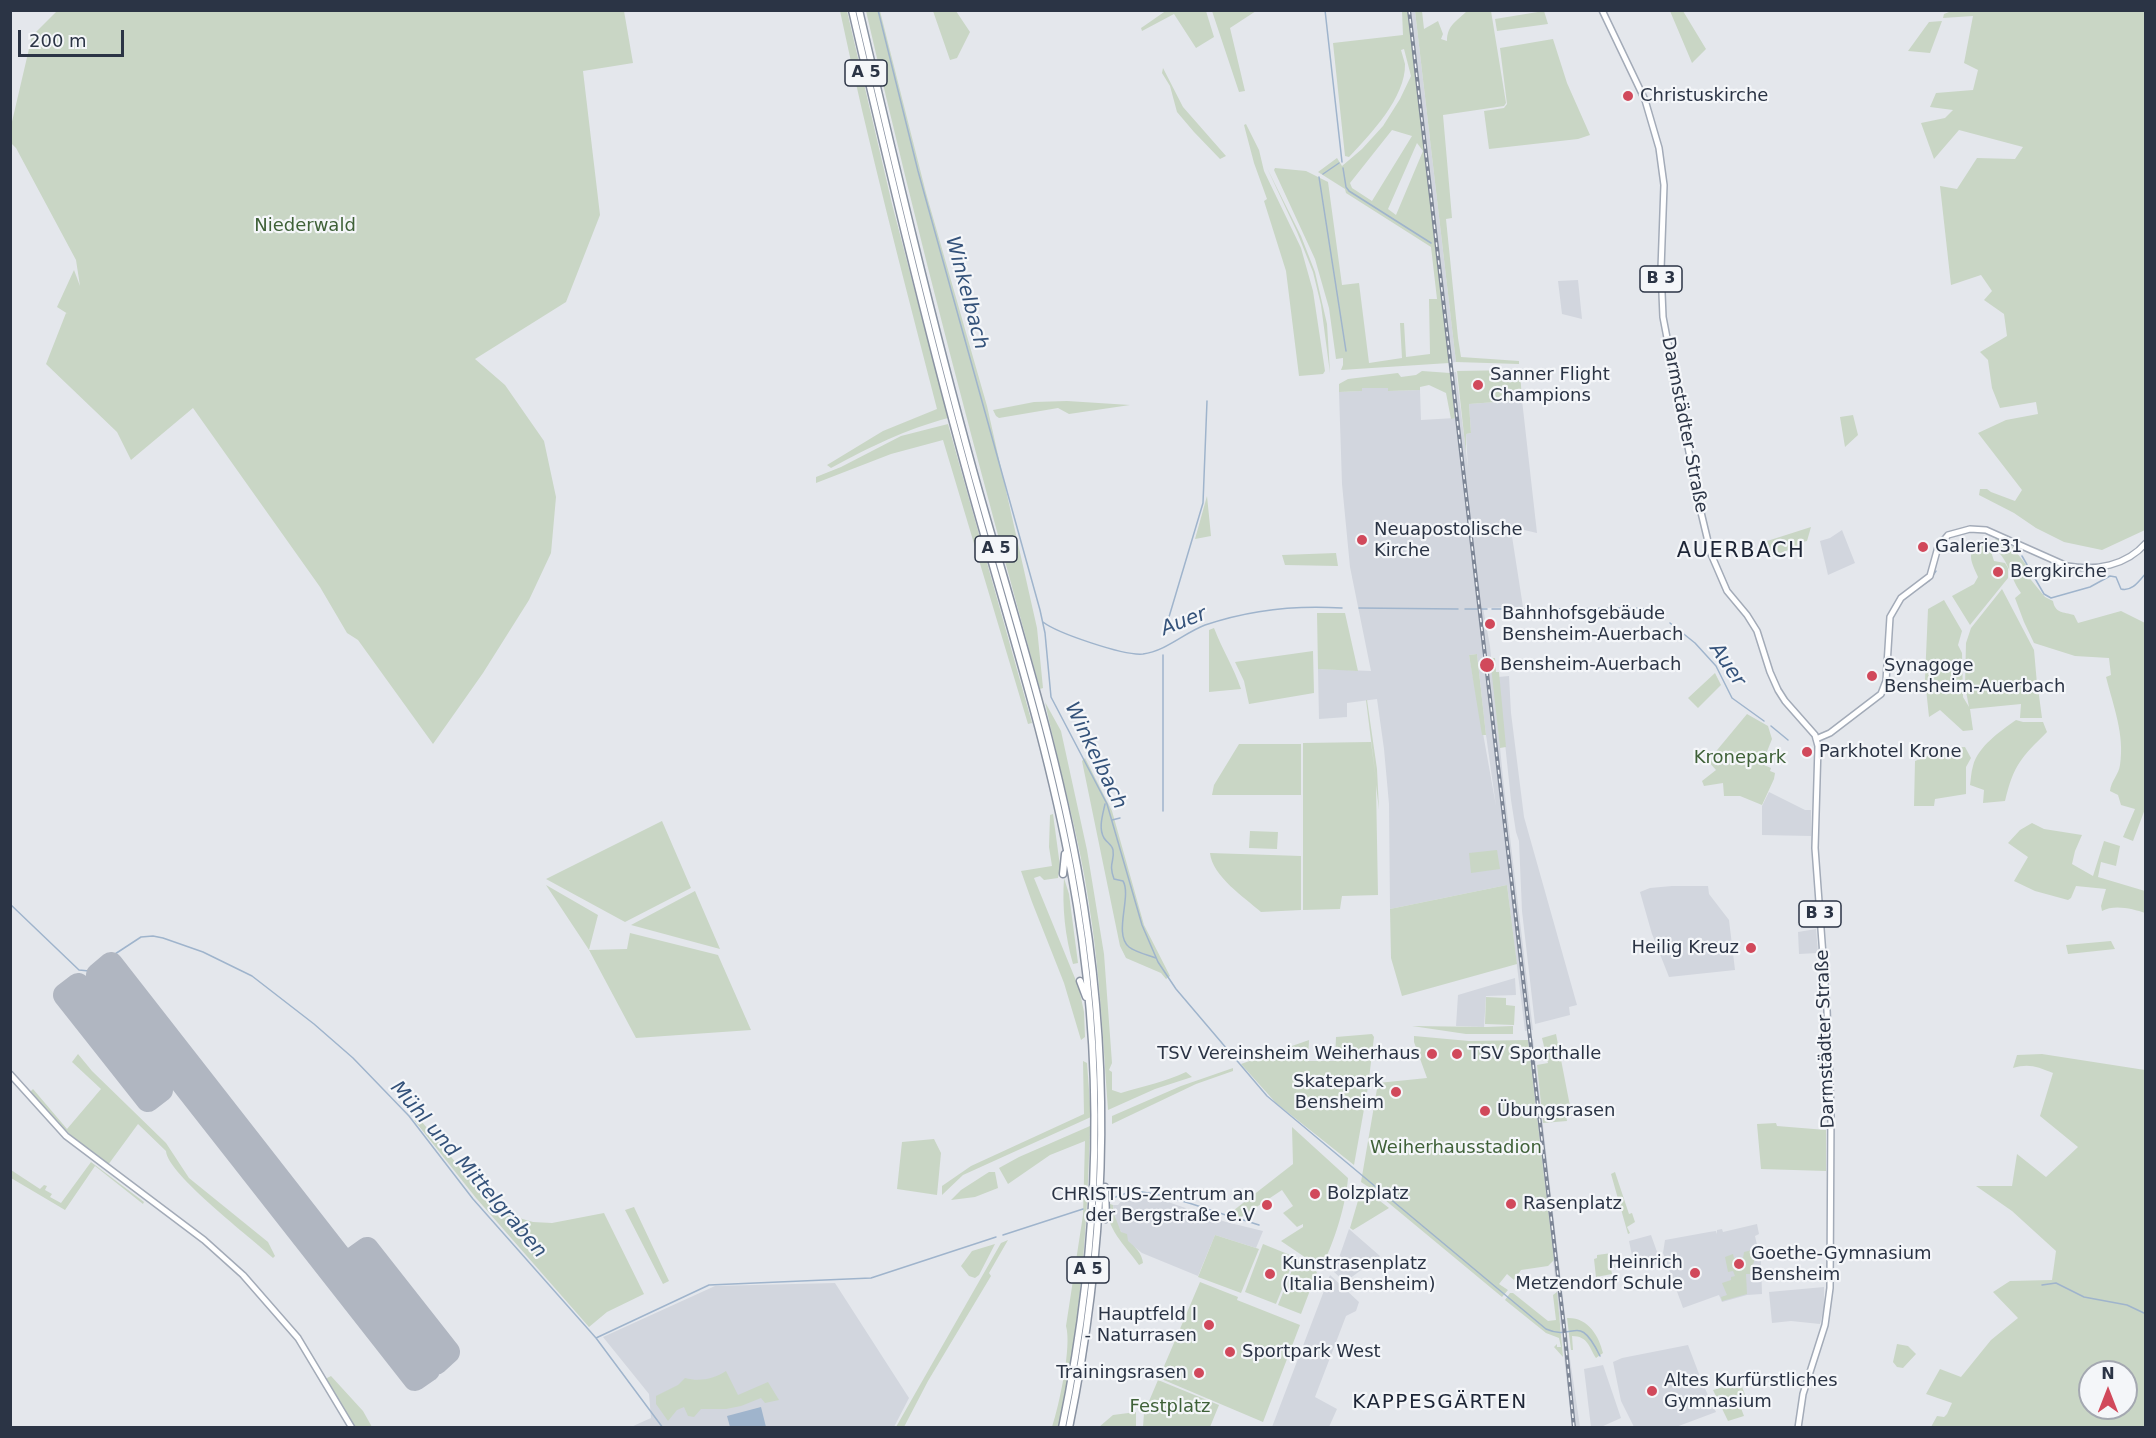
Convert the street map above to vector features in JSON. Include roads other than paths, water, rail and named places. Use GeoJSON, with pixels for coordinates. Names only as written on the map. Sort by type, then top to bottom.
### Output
{"type":"FeatureCollection","features":[{"type":"Feature","properties":{"kind":"highway","name":"A 5"},"geometry":{"type":"LineString","coordinates":[[852,10],[912,266],[966,471],[1029,695],[1065,844],[1077,905],[1089,1006],[1095,1132],[1092,1234],[1078,1348],[1062,1428]]}},
{"type":"Feature","properties":{"kind":"highway","name":"A 5"},"geometry":{"type":"LineString","coordinates":[[859,10],[922,275],[1038,703],[1071,836],[1084,905],[1098,1018],[1102,1172],[1091,1304],[1069,1428]]}},
{"type":"Feature","properties":{"kind":"highway"},"geometry":{"type":"LineString","coordinates":[[1063,874],[1065,844]]}},
{"type":"Feature","properties":{"kind":"highway"},"geometry":{"type":"LineString","coordinates":[[1080,981],[1089,1006]]}},
{"type":"Feature","properties":{"kind":"highway"},"geometry":{"type":"LineString","coordinates":[[1102,1172],[1105,1179],[1106,1219]]}},
{"type":"Feature","properties":{"kind":"main road","name":"Darmstädter Straße"},"geometry":{"type":"LineString","coordinates":[[1602,10],[1645,100],[1659,148],[1664,195],[1661,269],[1664,317],[1690,463],[1711,555],[1727,591],[1757,631],[1770,672],[1780,693],[1816,739],[1818,755],[1815,848],[1827,1010],[1831,1109],[1830,1288],[1825,1326],[1803,1394],[1798,1428]]}},
{"type":"Feature","properties":{"kind":"main road"},"geometry":{"type":"LineString","coordinates":[[1816,739],[1830,733],[1872,702],[1885,688],[1890,616],[1901,598],[1930,576],[1938,547],[1948,535],[1970,529],[1986,530],[2067,566],[2094,568],[2110,566],[2123,560],[2139,550],[2145,543]]}},
{"type":"Feature","properties":{"kind":"main road"},"geometry":{"type":"LineString","coordinates":[[10,1074],[78,1147],[204,1240],[243,1275],[298,1338],[352,1428]]}},
{"type":"Feature","properties":{"kind":"water"},"geometry":{"type":"Polygon","coordinates":[[[761,1407],[766,1427],[730,1427],[727,1416],[761,1407]]]}},
{"type":"Feature","properties":{"kind":"waterway","name":"Winkelbach"},"geometry":{"type":"LineString","coordinates":[[878,10],[918,171],[1040,610],[1045,633],[1051,697],[1107,804],[1142,925],[1158,962],[1176,989],[1267,1096],[1546,1329],[1556,1332],[1581,1331],[1593,1342],[1600,1356]]}},
{"type":"Feature","properties":{"kind":"waterway"},"geometry":{"type":"LineString","coordinates":[[1325,10],[1342,162]]}},
{"type":"Feature","properties":{"kind":"waterway"},"geometry":{"type":"LineString","coordinates":[[1323,174],[1339,163]]}},
{"type":"Feature","properties":{"kind":"waterway"},"geometry":{"type":"LineString","coordinates":[[1343,168],[1346,187],[1349,191],[1431,243]]}},
{"type":"Feature","properties":{"kind":"waterway"},"geometry":{"type":"LineString","coordinates":[[1319,177],[1346,351]]}},
{"type":"Feature","properties":{"kind":"waterway"},"geometry":{"type":"LineString","coordinates":[[1163,637],[1203,503],[1207,401]]}},
{"type":"Feature","properties":{"kind":"waterway"},"geometry":{"type":"LineString","coordinates":[[2022,556],[2044,594],[2051,598],[2090,587],[2110,576],[2116,577],[2121,589],[2129,589],[2146,573]]}},
{"type":"Feature","properties":{"kind":"waterway","name":"Auer"},"geometry":{"type":"LineString","coordinates":[[1917,589],[1929,581],[1936,571]]}},
{"type":"Feature","properties":{"kind":"waterway","name":"Auer"},"geometry":{"type":"LineString","coordinates":[[1043,622],[1091,643],[1134,654],[1143,654],[1167,646],[1197,628],[1238,616],[1290,608],[1342,608]]}},
{"type":"Feature","properties":{"kind":"waterway","name":"Auer"},"geometry":{"type":"LineString","coordinates":[[1359,608],[1458,609]]}},
{"type":"Feature","properties":{"kind":"waterway","name":"Auer"},"geometry":{"type":"LineString","coordinates":[[1554,609],[1630,608]]}},
{"type":"Feature","properties":{"kind":"waterway","name":"Auer"},"geometry":{"type":"LineString","coordinates":[[1635,608],[1653,610]]}},
{"type":"Feature","properties":{"kind":"waterway","name":"Auer"},"geometry":{"type":"LineString","coordinates":[[1465,609],[1487,609]]}},
{"type":"Feature","properties":{"kind":"waterway","name":"Auer"},"geometry":{"type":"LineString","coordinates":[[1492,609],[1547,609]]}},
{"type":"Feature","properties":{"kind":"waterway","name":"Auer"},"geometry":{"type":"LineString","coordinates":[[1670,623],[1695,643],[1716,666],[1732,698],[1764,721]]}},
{"type":"Feature","properties":{"kind":"waterway"},"geometry":{"type":"LineString","coordinates":[[1163,655],[1163,811]]}},
{"type":"Feature","properties":{"kind":"waterway","name":"Auer"},"geometry":{"type":"LineString","coordinates":[[1885,691],[1889,675]]}},
{"type":"Feature","properties":{"kind":"waterway","name":"Auer"},"geometry":{"type":"LineString","coordinates":[[1771,726],[1788,740]]}},
{"type":"Feature","properties":{"kind":"waterway"},"geometry":{"type":"LineString","coordinates":[[1105,804],[1101,830],[1105,840],[1112,846],[1114,879],[1123,881],[1125,888],[1122,924],[1125,941],[1132,949],[1156,958]]}},
{"type":"Feature","properties":{"kind":"waterway"},"geometry":{"type":"LineString","coordinates":[[1112,820],[1120,818]]}},
{"type":"Feature","properties":{"kind":"waterway","name":"Mühl und Mittelgraben"},"geometry":{"type":"LineString","coordinates":[[10,904],[79,970],[89,971],[141,937],[163,938],[203,952],[252,976],[314,1024],[353,1058],[409,1116],[473,1199],[596,1338],[663,1428]]}},
{"type":"Feature","properties":{"kind":"waterway"},"geometry":{"type":"LineString","coordinates":[[1113,1198],[1131,1192],[1141,1192],[1180,1200],[1229,1216]]}},
{"type":"Feature","properties":{"kind":"waterway"},"geometry":{"type":"LineString","coordinates":[[1003,1235],[1083,1209]]}},
{"type":"Feature","properties":{"kind":"waterway"},"geometry":{"type":"LineString","coordinates":[[1234,1217],[1259,1225]]}},
{"type":"Feature","properties":{"kind":"waterway"},"geometry":{"type":"LineString","coordinates":[[596,1338],[709,1285],[871,1278],[996,1237]]}},
{"type":"Feature","properties":{"kind":"waterway"},"geometry":{"type":"LineString","coordinates":[[2042,1285],[2056,1283],[2084,1297],[2127,1305],[2146,1314]]}},
{"type":"Feature","properties":{"kind":"railway"},"geometry":{"type":"LineString","coordinates":[[1409,10],[1574,1428]]}},
{"type":"Feature","properties":{"kind":"place","name":"Christuskirche"},"geometry":{"type":"Point","coordinates":[1628,96]}},
{"type":"Feature","properties":{"kind":"place","name":"Sanner Flight Champions"},"geometry":{"type":"Point","coordinates":[1478,385]}},
{"type":"Feature","properties":{"kind":"place","name":"Neuapostolische Kirche"},"geometry":{"type":"Point","coordinates":[1362,540]}},
{"type":"Feature","properties":{"kind":"place","name":"Galerie31"},"geometry":{"type":"Point","coordinates":[1923,547]}},
{"type":"Feature","properties":{"kind":"place","name":"Bergkirche"},"geometry":{"type":"Point","coordinates":[1998,572]}},
{"type":"Feature","properties":{"kind":"place","name":"Bahnhofsgebäude Bensheim-Auerbach"},"geometry":{"type":"Point","coordinates":[1490,624]}},
{"type":"Feature","properties":{"kind":"place","name":"Bensheim-Auerbach"},"geometry":{"type":"Point","coordinates":[1487,665]}},
{"type":"Feature","properties":{"kind":"place","name":"Synagoge Bensheim-Auerbach"},"geometry":{"type":"Point","coordinates":[1872,676]}},
{"type":"Feature","properties":{"kind":"place","name":"Parkhotel Krone"},"geometry":{"type":"Point","coordinates":[1807,752]}},
{"type":"Feature","properties":{"kind":"place","name":"Heilig Kreuz"},"geometry":{"type":"Point","coordinates":[1751,948]}},
{"type":"Feature","properties":{"kind":"place","name":"TSV Vereinsheim Weiherhaus"},"geometry":{"type":"Point","coordinates":[1432,1054]}},
{"type":"Feature","properties":{"kind":"place","name":"TSV Sporthalle"},"geometry":{"type":"Point","coordinates":[1457,1054]}},
{"type":"Feature","properties":{"kind":"place","name":"Skatepark Bensheim"},"geometry":{"type":"Point","coordinates":[1396,1092]}},
{"type":"Feature","properties":{"kind":"place","name":"Übungsrasen"},"geometry":{"type":"Point","coordinates":[1485,1111]}},
{"type":"Feature","properties":{"kind":"place","name":"Bolzplatz"},"geometry":{"type":"Point","coordinates":[1315,1194]}},
{"type":"Feature","properties":{"kind":"place","name":"Rasenplatz"},"geometry":{"type":"Point","coordinates":[1511,1204]}},
{"type":"Feature","properties":{"kind":"place","name":"CHRISTUS-Zentrum an der Bergstraße e.V"},"geometry":{"type":"Point","coordinates":[1267,1205]}},
{"type":"Feature","properties":{"kind":"place","name":"Goethe-Gymnasium Bensheim"},"geometry":{"type":"Point","coordinates":[1739,1264]}},
{"type":"Feature","properties":{"kind":"place","name":"Heinrich Metzendorf Schule"},"geometry":{"type":"Point","coordinates":[1695,1273]}},
{"type":"Feature","properties":{"kind":"place","name":"Kunstrasenplatz (Italia Bensheim)"},"geometry":{"type":"Point","coordinates":[1270,1274]}},
{"type":"Feature","properties":{"kind":"place","name":"Hauptfeld I - Naturrasen"},"geometry":{"type":"Point","coordinates":[1209,1325]}},
{"type":"Feature","properties":{"kind":"place","name":"Sportpark West"},"geometry":{"type":"Point","coordinates":[1230,1352]}},
{"type":"Feature","properties":{"kind":"place","name":"Trainingsrasen"},"geometry":{"type":"Point","coordinates":[1199,1373]}},
{"type":"Feature","properties":{"kind":"place","name":"Altes Kurfürstliches Gymnasium"},"geometry":{"type":"Point","coordinates":[1652,1391]}},
{"type":"Feature","properties":{"kind":"district","name":"AUERBACH"},"geometry":{"type":"Point","coordinates":[1741,552]}},
{"type":"Feature","properties":{"kind":"district","name":"KAPPESGÄRTEN"},"geometry":{"type":"Point","coordinates":[1440,1403]}},
{"type":"Feature","properties":{"kind":"park label","name":"Niederwald"},"geometry":{"type":"Point","coordinates":[305,226]}},
{"type":"Feature","properties":{"kind":"park label","name":"Kronepark"},"geometry":{"type":"Point","coordinates":[1740,758]}},
{"type":"Feature","properties":{"kind":"park label","name":"Weiherhausstadion"},"geometry":{"type":"Point","coordinates":[1456,1148]}},
{"type":"Feature","properties":{"kind":"park label","name":"Festplatz"},"geometry":{"type":"Point","coordinates":[1170,1407]}}]}
